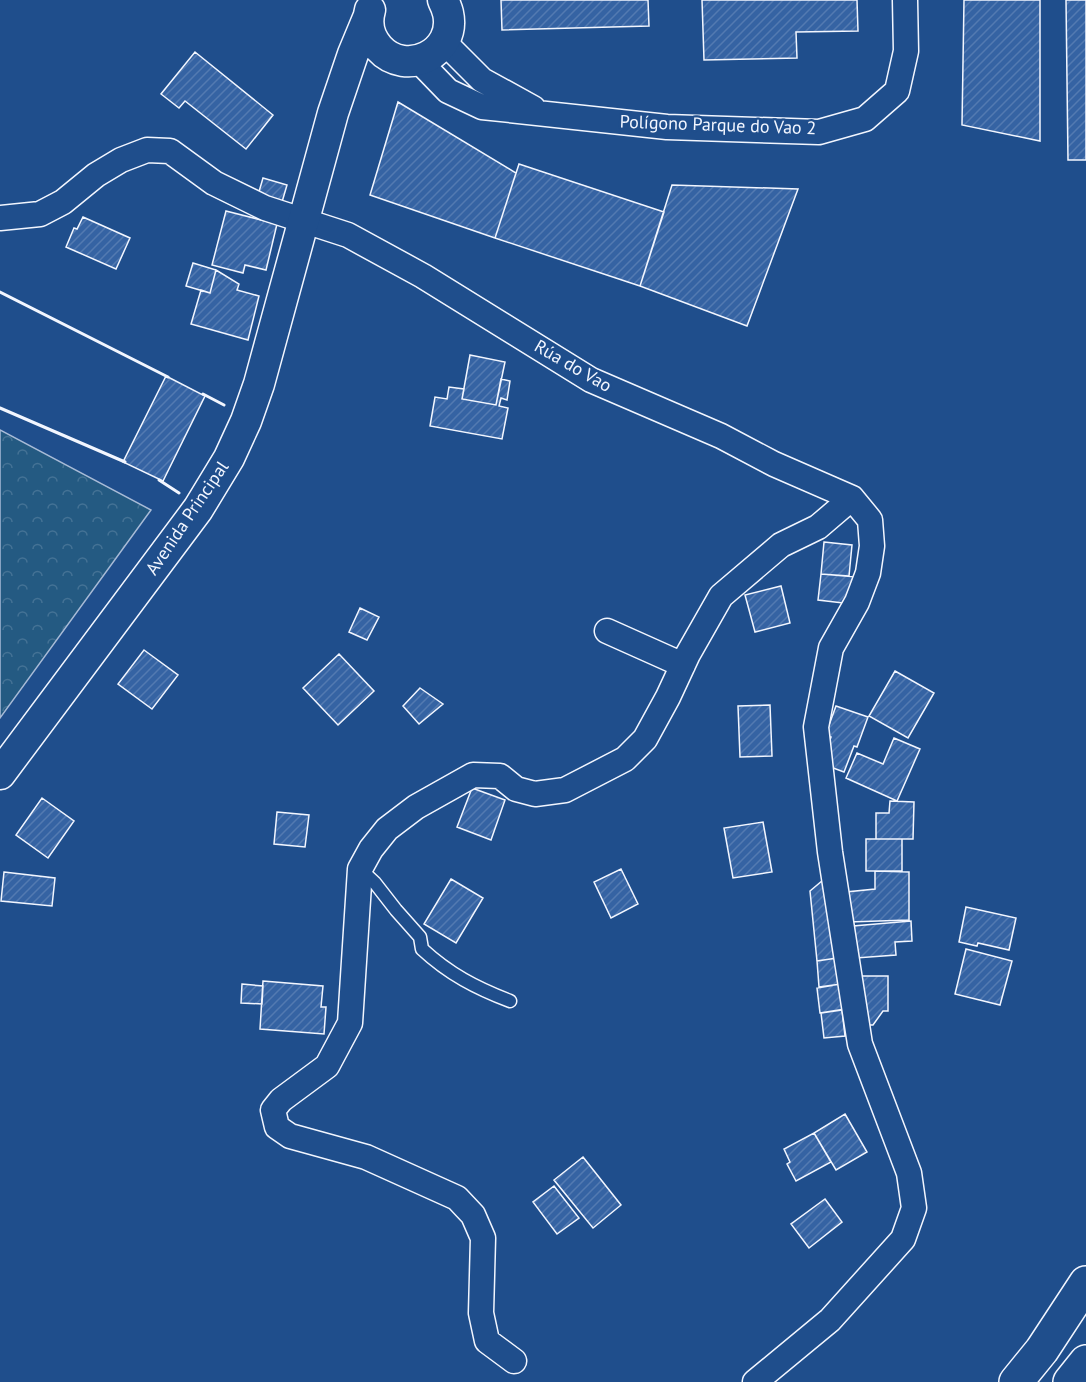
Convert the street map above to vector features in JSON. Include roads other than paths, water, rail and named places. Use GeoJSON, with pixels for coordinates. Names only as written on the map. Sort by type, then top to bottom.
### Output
{"type":"FeatureCollection","features":[{"type":"Feature","properties":{"kind":"main road"},"geometry":{"type":"LineString","coordinates":[[1016,1382],[1042,1350],[1086,1283]]}},
{"type":"Feature","properties":{"kind":"main road"},"geometry":{"type":"LineString","coordinates":[[1070,1382],[1086,1362]]}},
{"type":"Feature","properties":{"kind":"street"},"geometry":{"type":"LineString","coordinates":[[371,9],[369,31],[374,43],[383,53],[400,61],[419,61],[437,51],[444,42],[449,28],[448,13],[443,0]]}},
{"type":"Feature","properties":{"kind":"street","name":"Polígono Parque do Vao 2"},"geometry":{"type":"LineString","coordinates":[[419,61],[448,91],[482,107],[667,127],[819,132],[865,119],[897,91],[906,51],[905,0]]}},
{"type":"Feature","properties":{"kind":"street","name":"Avenida Principal"},"geometry":{"type":"LineString","coordinates":[[0,774],[198,509],[229,458],[246,421],[259,384],[333,113],[371,9]]}},
{"type":"Feature","properties":{"kind":"street"},"geometry":{"type":"LineString","coordinates":[[444,42],[482,80],[543,114]]}},
{"type":"Feature","properties":{"kind":"street"},"geometry":{"type":"LineString","coordinates":[[343,86],[373,66],[383,53]]}},
{"type":"Feature","properties":{"kind":"street","name":"Rúa do Vao"},"geometry":{"type":"LineString","coordinates":[[0,218],[40,214],[63,202],[96,175],[121,160],[147,150],[170,151],[214,183],[265,208],[348,235],[414,271],[591,380],[721,436],[774,464],[852,498]]}},
{"type":"Feature","properties":{"kind":"street"},"geometry":{"type":"LineString","coordinates":[[514,1361],[487,1341],[481,1313],[483,1238],[473,1215],[457,1198],[366,1157],[290,1136],[278,1127],[273,1110],[281,1100],[327,1066],[350,1023],[360,869],[371,849],[387,829],[416,807],[473,775],[500,776],[516,789],[535,794],[565,790],[625,759],[645,739],[721,596],[781,545],[818,528],[852,498],[870,520],[871,555],[868,573],[857,602],[831,648],[816,727],[830,852],[860,1044],[909,1173],[914,1208],[903,1239],[830,1320],[755,1382]]}},
{"type":"Feature","properties":{"kind":"street"},"geometry":{"type":"LineString","coordinates":[[607,631],[683,665]]}},
{"type":"Feature","properties":{"kind":"lane"},"geometry":{"type":"LineString","coordinates":[[360,869],[375,883],[420,937],[422,949],[437,962],[478,988],[510,1001]]}}]}
